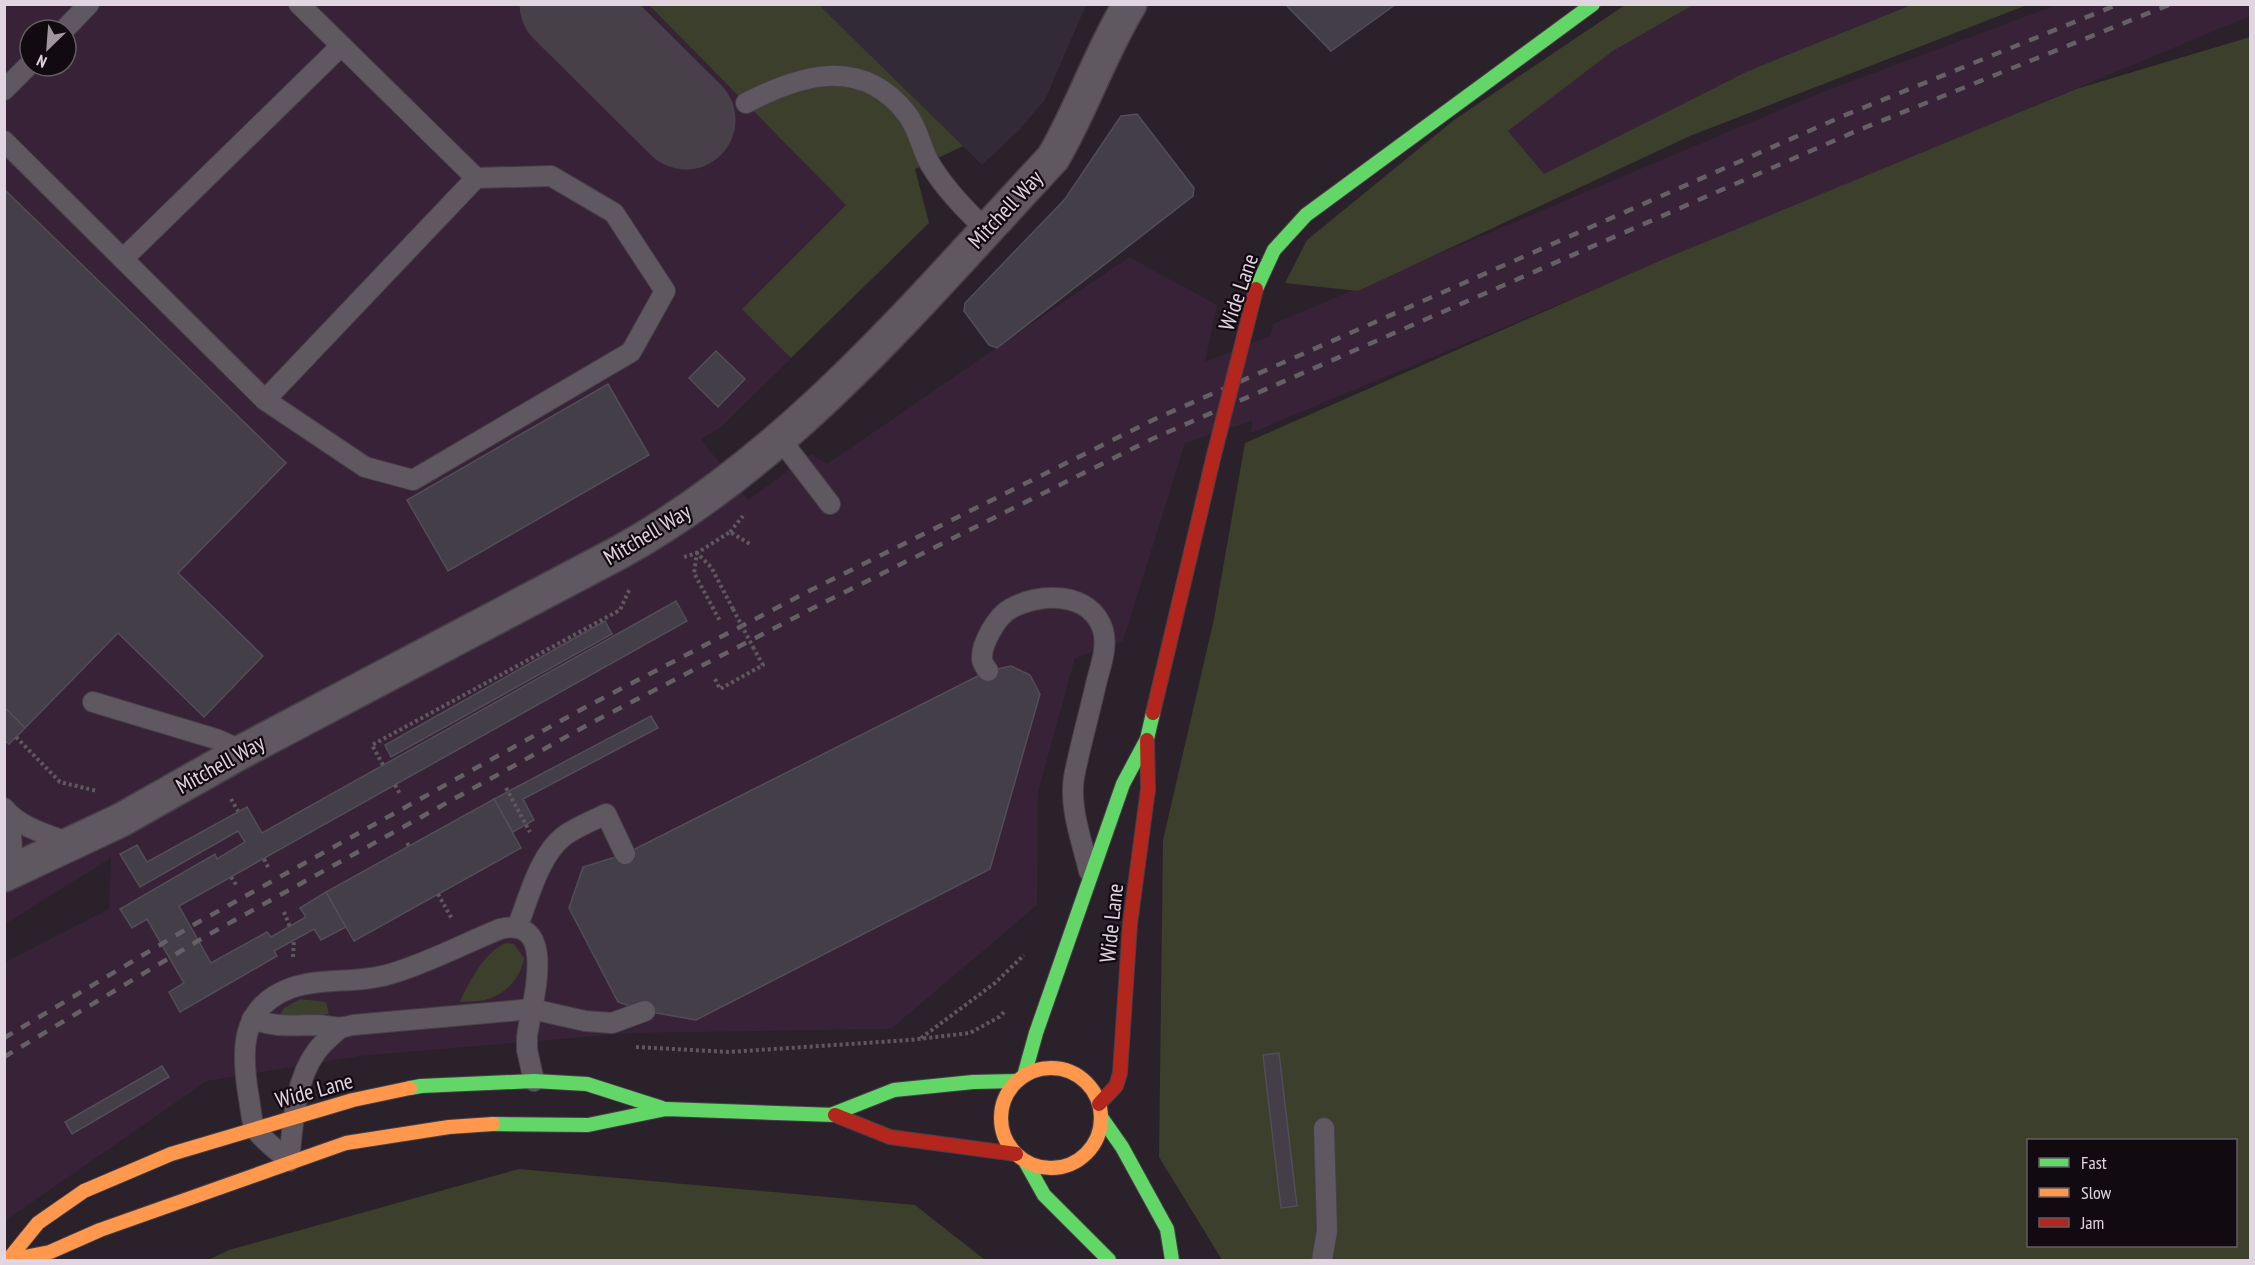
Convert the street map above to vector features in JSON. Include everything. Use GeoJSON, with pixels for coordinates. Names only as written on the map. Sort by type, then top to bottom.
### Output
{"type":"FeatureCollection","features":[{"type":"Feature","properties":{"kind":"main road","name":"Wide Lane"},"geometry":{"type":"LineString","coordinates":[[1100,1111],[1116,1086],[1120,1073],[1130,924],[1148,789],[1147,739],[1256,289],[1274,250],[1306,215],[1593,4]]}},
{"type":"Feature","properties":{"kind":"main road","name":"Wide Lane"},"geometry":{"type":"LineString","coordinates":[[833,1114],[894,1090],[1020,1079],[1123,784],[1147,739]]}},
{"type":"Feature","properties":{"kind":"main road"},"geometry":{"type":"LineString","coordinates":[[1109,1260],[1044,1195],[1021,1157],[1006,1141],[1001,1125],[1002,1109],[1007,1094],[1020,1079],[1046,1069],[1068,1071],[1082,1079],[1092,1090],[1100,1111],[1167,1229],[1172,1260]]}},
{"type":"Feature","properties":{"kind":"main road","name":"Wide Lane"},"geometry":{"type":"LineString","coordinates":[[8,1260],[38,1223],[84,1191],[171,1154],[353,1100],[421,1086],[534,1081],[587,1084],[666,1109]]}},
{"type":"Feature","properties":{"kind":"main road","name":"Wide Lane"},"geometry":{"type":"LineString","coordinates":[[8,1260],[50,1252],[100,1230],[289,1161],[346,1143],[449,1127],[498,1124],[588,1125],[666,1109],[833,1114],[890,1137],[1021,1157]]}},
{"type":"Feature","properties":{"kind":"main road"},"geometry":{"type":"LineString","coordinates":[[1021,1157],[1039,1167],[1054,1168],[1082,1157],[1093,1146],[1099,1132],[1100,1111]]}},
{"type":"Feature","properties":{"kind":"street","name":"Mitchell Way"},"geometry":{"type":"LineString","coordinates":[[5,875],[121,820],[243,751],[634,545],[727,482],[781,440],[833,393],[1053,158],[1072,127],[1114,30],[1130,4]]}},
{"type":"Feature","properties":{"kind":"lane"},"geometry":{"type":"LineString","coordinates":[[76,18],[89,4]]}},
{"type":"Feature","properties":{"kind":"lane"},"geometry":{"type":"LineString","coordinates":[[4,141],[265,400],[365,467],[413,480],[631,352],[665,291],[615,213],[551,177],[476,178],[299,4]]}},
{"type":"Feature","properties":{"kind":"lane"},"geometry":{"type":"LineString","coordinates":[[123,259],[341,46]]}},
{"type":"Feature","properties":{"kind":"lane"},"geometry":{"type":"LineString","coordinates":[[4,90],[18,76]]}},
{"type":"Feature","properties":{"kind":"lane"},"geometry":{"type":"LineString","coordinates":[[746,103],[806,78],[856,77],[881,88],[908,115],[929,163],[950,193],[986,230]]}},
{"type":"Feature","properties":{"kind":"lane"},"geometry":{"type":"LineString","coordinates":[[265,400],[476,178]]}},
{"type":"Feature","properties":{"kind":"lane"},"geometry":{"type":"LineString","coordinates":[[781,440],[830,504]]}},
{"type":"Feature","properties":{"kind":"lane"},"geometry":{"type":"LineString","coordinates":[[988,671],[982,660],[985,641],[1008,609],[1050,597],[1072,599],[1090,610],[1103,630],[1105,652],[1074,779],[1073,802],[1090,876]]}},
{"type":"Feature","properties":{"kind":"lane"},"geometry":{"type":"LineString","coordinates":[[93,702],[216,739],[243,751]]}},
{"type":"Feature","properties":{"kind":"lane"},"geometry":{"type":"LineString","coordinates":[[8,812],[35,830],[72,844]]}},
{"type":"Feature","properties":{"kind":"lane"},"geometry":{"type":"LineString","coordinates":[[5,875],[12,851],[8,812]]}},
{"type":"Feature","properties":{"kind":"lane"},"geometry":{"type":"LineString","coordinates":[[517,928],[536,877],[553,846],[574,830],[606,814],[625,854]]}},
{"type":"Feature","properties":{"kind":"lane"},"geometry":{"type":"LineString","coordinates":[[289,1161],[254,1128],[245,1061],[246,1038],[252,1019],[261,1006],[270,999],[292,988],[317,982],[362,981],[381,977],[433,960],[500,929],[517,928],[527,933],[533,940],[538,956],[527,1050],[534,1081]]}},
{"type":"Feature","properties":{"kind":"lane"},"geometry":{"type":"LineString","coordinates":[[252,1019],[269,1025],[318,1025],[339,1029],[353,1025],[532,1009],[585,1021],[612,1023],[645,1011]]}},
{"type":"Feature","properties":{"kind":"lane"},"geometry":{"type":"LineString","coordinates":[[289,1161],[294,1117],[301,1084],[311,1060],[320,1047],[339,1029]]}},
{"type":"Feature","properties":{"kind":"lane"},"geometry":{"type":"LineString","coordinates":[[1322,1260],[1327,1231],[1324,1128]]}},
{"type":"Feature","properties":{"kind":"path"},"geometry":{"type":"LineString","coordinates":[[634,545],[662,564],[697,553],[730,532],[750,543]]}},
{"type":"Feature","properties":{"kind":"path"},"geometry":{"type":"LineString","coordinates":[[383,765],[372,745],[620,610],[635,576],[634,545]]}},
{"type":"Feature","properties":{"kind":"path"},"geometry":{"type":"LineString","coordinates":[[697,553],[711,567],[763,665],[720,689],[715,679]]}},
{"type":"Feature","properties":{"kind":"path"},"geometry":{"type":"LineString","coordinates":[[697,553],[694,573],[720,621]]}},
{"type":"Feature","properties":{"kind":"path"},"geometry":{"type":"LineString","coordinates":[[16,736],[60,782]]}},
{"type":"Feature","properties":{"kind":"path"},"geometry":{"type":"LineString","coordinates":[[395,785],[400,794]]}},
{"type":"Feature","properties":{"kind":"path"},"geometry":{"type":"LineString","coordinates":[[506,788],[526,825]]}},
{"type":"Feature","properties":{"kind":"path"},"geometry":{"type":"LineString","coordinates":[[264,859],[269,869]]}},
{"type":"Feature","properties":{"kind":"path"},"geometry":{"type":"LineString","coordinates":[[231,877],[237,886]]}},
{"type":"Feature","properties":{"kind":"path"},"geometry":{"type":"LineString","coordinates":[[284,912],[290,927]]}},
{"type":"Feature","properties":{"kind":"path"},"geometry":{"type":"LineString","coordinates":[[920,1039],[995,983],[1027,952]]}},
{"type":"Feature","properties":{"kind":"path"},"geometry":{"type":"LineString","coordinates":[[630,1047],[729,1052],[920,1039],[970,1033],[999,1017],[1006,1010]]}},
{"type":"Feature","properties":{"kind":"shaded area"},"geometry":{"type":"Polygon","coordinates":[[[5,5],[819,5],[963,146],[915,170],[929,223],[721,427],[701,439],[748,500],[811,454],[827,464],[1129,257],[1217,305],[1205,362],[1270,336],[1273,324],[1820,93],[2056,5],[2250,5],[2250,16],[1251,433],[1252,421],[1185,443],[1123,641],[1075,658],[1038,792],[1037,905],[891,1029],[633,1033],[360,1056],[207,1081],[5,1221],[5,962],[109,909],[111,858],[5,924],[5,5]]]}},
{"type":"Feature","properties":{"kind":"shaded area"},"geometry":{"type":"Polygon","coordinates":[[[819,5],[1086,5],[1045,100],[1020,129],[982,165],[819,5]]]}},
{"type":"Feature","properties":{"kind":"shaded area"},"geometry":{"type":"Polygon","coordinates":[[[1693,5],[1911,5],[1748,71],[1544,175],[1507,131],[1613,51],[1693,5]]]}},
{"type":"Feature","properties":{"kind":"green space"},"geometry":{"type":"Polygon","coordinates":[[[649,5],[819,5],[963,146],[915,169],[929,223],[791,358],[742,309],[846,205],[649,5]]]}},
{"type":"Feature","properties":{"kind":"green space"},"geometry":{"type":"Polygon","coordinates":[[[1625,5],[1693,5],[1613,51],[1508,131],[1544,174],[1748,71],[1911,5],[2027,5],[1690,136],[1358,291],[1285,283],[1307,240],[1454,120],[1625,5]]]}},
{"type":"Feature","properties":{"kind":"green space"},"geometry":{"type":"Polygon","coordinates":[[[2250,37],[2250,1260],[1222,1260],[1159,1157],[1163,840],[1214,619],[1245,443],[1664,259],[2076,89],[2250,37]]]}},
{"type":"Feature","properties":{"kind":"green space"},"geometry":{"type":"Polygon","coordinates":[[[506,943],[514,944],[524,958],[516,978],[507,989],[495,997],[460,1002],[473,977],[491,952],[506,943]]]}},
{"type":"Feature","properties":{"kind":"green space"},"geometry":{"type":"Polygon","coordinates":[[[300,999],[326,1002],[329,1014],[276,1020],[284,1008],[300,999]]]}},
{"type":"Feature","properties":{"kind":"green space"},"geometry":{"type":"Polygon","coordinates":[[[519,1169],[915,1205],[985,1260],[208,1260],[229,1250],[519,1169]]]}},
{"type":"Feature","properties":{"kind":"building"},"geometry":{"type":"Polygon","coordinates":[[[1285,4],[1396,4],[1331,51],[1285,4]]]}},
{"type":"Feature","properties":{"kind":"building"},"geometry":{"type":"Polygon","coordinates":[[[1137,114],[1194,188],[1193,196],[997,348],[989,345],[964,311],[965,303],[1065,199],[1121,116],[1137,114]]]}},
{"type":"Feature","properties":{"kind":"building"},"geometry":{"type":"Polygon","coordinates":[[[4,189],[286,463],[178,573],[263,656],[204,717],[118,633],[25,728],[4,707],[4,189]]]}},
{"type":"Feature","properties":{"kind":"building"},"geometry":{"type":"Polygon","coordinates":[[[716,351],[745,379],[718,407],[689,378],[716,351]]]}},
{"type":"Feature","properties":{"kind":"building"},"geometry":{"type":"Polygon","coordinates":[[[608,384],[649,455],[448,571],[407,500],[608,384]]]}},
{"type":"Feature","properties":{"kind":"building"},"geometry":{"type":"Polygon","coordinates":[[[676,601],[687,621],[179,906],[211,963],[267,932],[271,937],[306,917],[300,908],[326,892],[346,927],[321,940],[314,929],[274,951],[277,956],[180,1012],[169,992],[184,983],[147,919],[132,928],[120,909],[215,854],[217,859],[245,842],[238,831],[140,887],[120,854],[137,845],[147,862],[247,807],[262,833],[676,601]]]}},
{"type":"Feature","properties":{"kind":"building"},"geometry":{"type":"Polygon","coordinates":[[[605,621],[612,634],[391,757],[385,745],[605,621]]]}},
{"type":"Feature","properties":{"kind":"building"},"geometry":{"type":"Polygon","coordinates":[[[1011,666],[1030,675],[1040,694],[990,869],[696,1020],[645,1011],[618,1002],[569,908],[583,867],[625,854],[988,671],[1011,666]]]}},
{"type":"Feature","properties":{"kind":"building"},"geometry":{"type":"Polygon","coordinates":[[[4,707],[25,728],[9,744],[4,740],[4,707]]]}},
{"type":"Feature","properties":{"kind":"building"},"geometry":{"type":"Polygon","coordinates":[[[651,716],[658,728],[523,799],[534,820],[513,832],[494,799],[651,716]]]}},
{"type":"Feature","properties":{"kind":"building"},"geometry":{"type":"Polygon","coordinates":[[[494,799],[521,848],[354,941],[326,892],[494,799]]]}},
{"type":"Feature","properties":{"kind":"building"},"geometry":{"type":"Polygon","coordinates":[[[1279,1053],[1297,1206],[1281,1208],[1263,1055],[1279,1053]]]}},
{"type":"Feature","properties":{"kind":"building"},"geometry":{"type":"Polygon","coordinates":[[[162,1066],[169,1077],[72,1134],[65,1122],[162,1066]]]}},
{"type":"Feature","properties":{"kind":"taxiway"},"geometry":{"type":"LineString","coordinates":[[569,4],[686,120]]}},
{"type":"Feature","properties":{"kind":"railway"},"geometry":{"type":"LineString","coordinates":[[4,1038],[195,924],[584,708],[811,590],[1155,419],[1843,116],[2119,4]]}},
{"type":"Feature","properties":{"kind":"railway"},"geometry":{"type":"LineString","coordinates":[[4,1057],[206,936],[593,722],[819,605],[1152,439],[1854,132],[2171,4]]}},
{"type":"Feature","properties":{"kind":"traffic: fast"},"geometry":{"type":"LineString","coordinates":[[1256,289],[1274,250],[1306,215],[1593,4]]}},
{"type":"Feature","properties":{"kind":"traffic: fast"},"geometry":{"type":"LineString","coordinates":[[1024,1076],[1036,1033],[1123,784],[1147,739],[1153,713]]}},
{"type":"Feature","properties":{"kind":"traffic: fast"},"geometry":{"type":"LineString","coordinates":[[410,1088],[534,1081],[587,1084],[662,1108]]}},
{"type":"Feature","properties":{"kind":"traffic: fast"},"geometry":{"type":"LineString","coordinates":[[833,1114],[894,1090],[973,1082],[1017,1081]]}},
{"type":"Feature","properties":{"kind":"traffic: fast"},"geometry":{"type":"LineString","coordinates":[[493,1124],[588,1125],[666,1109],[835,1115]]}},
{"type":"Feature","properties":{"kind":"traffic: fast"},"geometry":{"type":"LineString","coordinates":[[1101,1117],[1122,1147],[1167,1229],[1172,1260]]}},
{"type":"Feature","properties":{"kind":"traffic: fast"},"geometry":{"type":"LineString","coordinates":[[1025,1161],[1044,1195],[1109,1260]]}},
{"type":"Feature","properties":{"kind":"traffic: slow"},"geometry":{"type":"LineString","coordinates":[[1051,1068],[1070,1072],[1086,1083],[1097,1099],[1101,1118],[1097,1137],[1086,1153],[1070,1164],[1051,1168],[1032,1164],[1016,1153],[1005,1137],[1001,1118],[1005,1099],[1016,1083],[1032,1072],[1051,1068]]}},
{"type":"Feature","properties":{"kind":"traffic: slow"},"geometry":{"type":"LineString","coordinates":[[8,1260],[38,1223],[84,1191],[171,1154],[353,1100],[410,1088]]}},
{"type":"Feature","properties":{"kind":"traffic: slow"},"geometry":{"type":"LineString","coordinates":[[9,1260],[50,1252],[100,1230],[346,1143],[449,1127],[493,1124]]}},
{"type":"Feature","properties":{"kind":"traffic: jam"},"geometry":{"type":"LineString","coordinates":[[1213,459],[1256,289]]}},
{"type":"Feature","properties":{"kind":"traffic: jam"},"geometry":{"type":"LineString","coordinates":[[1153,713],[1213,459]]}},
{"type":"Feature","properties":{"kind":"traffic: jam"},"geometry":{"type":"LineString","coordinates":[[1099,1104],[1116,1086],[1120,1073],[1130,924],[1148,789],[1147,740]]}},
{"type":"Feature","properties":{"kind":"traffic: jam"},"geometry":{"type":"LineString","coordinates":[[835,1115],[890,1137],[1016,1154]]}}]}
